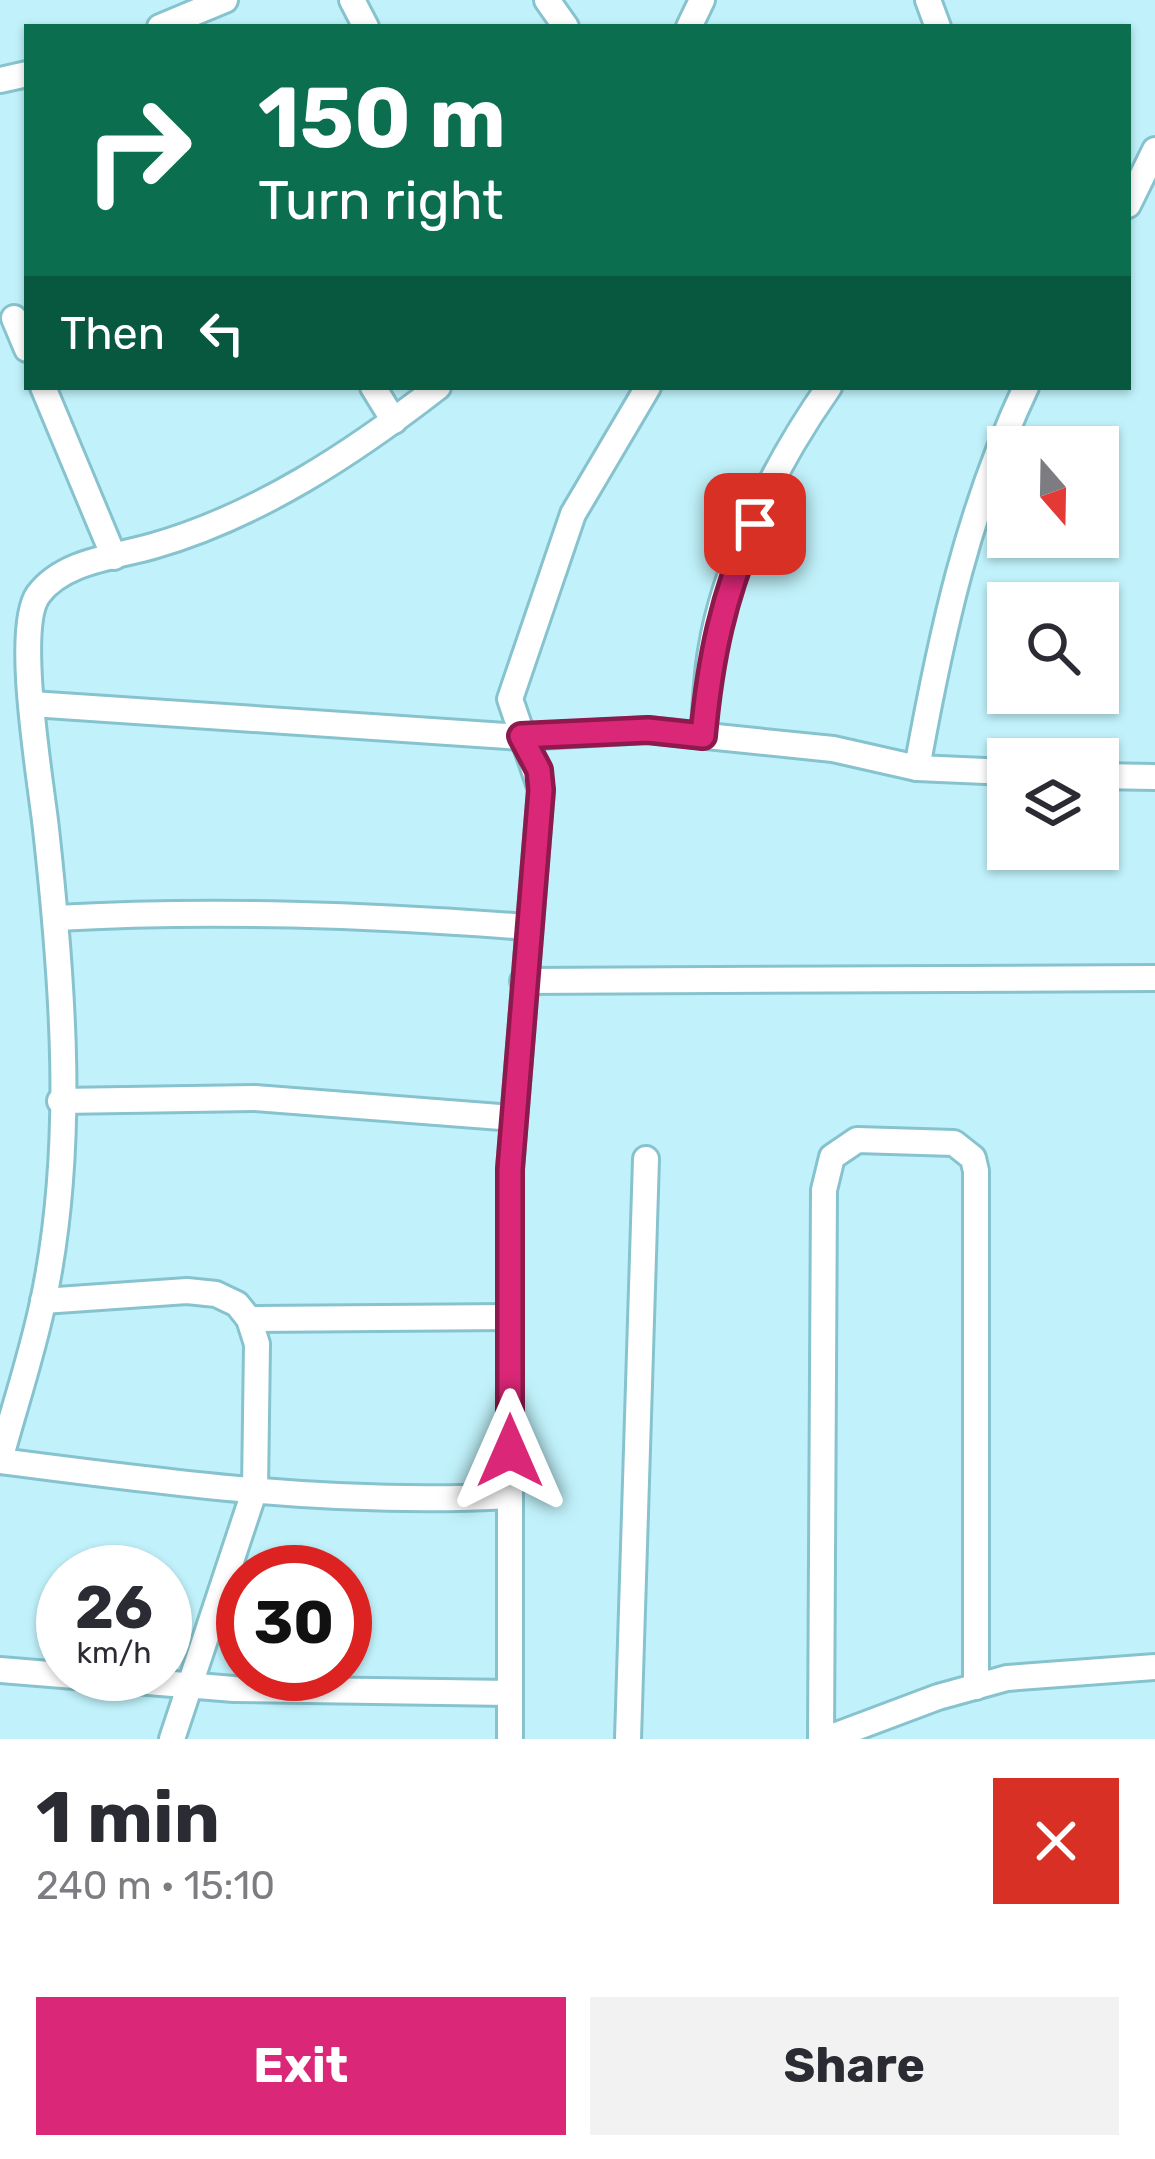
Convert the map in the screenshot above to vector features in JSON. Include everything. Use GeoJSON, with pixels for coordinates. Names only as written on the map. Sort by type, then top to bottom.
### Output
{"type":"FeatureCollection","features":[{"type":"Feature","properties":{"kind":"street"},"geometry":{"type":"LineString","coordinates":[[167,24],[225,0]]}},
{"type":"Feature","properties":{"kind":"street"},"geometry":{"type":"LineString","coordinates":[[1131,199],[1155,150]]}},
{"type":"Feature","properties":{"kind":"street"},"geometry":{"type":"LineString","coordinates":[[44,390],[114,557]]}},
{"type":"Feature","properties":{"kind":"street"},"geometry":{"type":"LineString","coordinates":[[375,390],[394,421]]}},
{"type":"Feature","properties":{"kind":"street"},"geometry":{"type":"LineString","coordinates":[[434,390],[315,475],[163,543],[65,571],[38,596],[28,622],[32,704],[64,1004],[56,1220],[44,1301],[0,1460],[178,1485],[429,1501],[510,1496]]}},
{"type":"Feature","properties":{"kind":"street"},"geometry":{"type":"LineString","coordinates":[[510,1739],[514,1118],[541,790],[539,770],[521,736],[510,699],[573,514],[646,390]]}},
{"type":"Feature","properties":{"kind":"street"},"geometry":{"type":"LineString","coordinates":[[703,736],[711,650],[728,586],[769,493],[827,390]]}},
{"type":"Feature","properties":{"kind":"street"},"geometry":{"type":"LineString","coordinates":[[916,768],[944,621],[976,502],[1025,390]]}},
{"type":"Feature","properties":{"kind":"street"},"geometry":{"type":"LineString","coordinates":[[32,704],[521,736],[648,730],[833,749],[916,768],[987,771]]}},
{"type":"Feature","properties":{"kind":"street"},"geometry":{"type":"LineString","coordinates":[[1119,776],[1155,777]]}},
{"type":"Feature","properties":{"kind":"street"},"geometry":{"type":"LineString","coordinates":[[56,918],[185,910],[345,913],[527,927]]}},
{"type":"Feature","properties":{"kind":"street"},"geometry":{"type":"LineString","coordinates":[[524,981],[1155,978]]}},
{"type":"Feature","properties":{"kind":"street"},"geometry":{"type":"LineString","coordinates":[[60,1101],[255,1098],[514,1118]]}},
{"type":"Feature","properties":{"kind":"street"},"geometry":{"type":"LineString","coordinates":[[976,1687],[976,1171],[973,1158],[954,1143],[857,1140],[832,1157],[824,1190],[824,1739],[1006,1678],[1155,1667]]}},
{"type":"Feature","properties":{"kind":"street"},"geometry":{"type":"LineString","coordinates":[[628,1739],[646,1159]]}},
{"type":"Feature","properties":{"kind":"street"},"geometry":{"type":"LineString","coordinates":[[44,1301],[217,1294],[237,1304],[250,1319],[257,1344],[255,1489],[172,1739]]}},
{"type":"Feature","properties":{"kind":"street"},"geometry":{"type":"LineString","coordinates":[[250,1319],[510,1317]]}},
{"type":"Feature","properties":{"kind":"street"},"geometry":{"type":"LineString","coordinates":[[0,1670],[193,1686],[510,1693]]}},
{"type":"Feature","properties":{"kind":"route"},"geometry":{"type":"LineString","coordinates":[[510,1451],[510,1169],[541,790],[539,770],[521,736],[648,730],[703,736],[711,650],[728,586],[755,524]]}}]}
